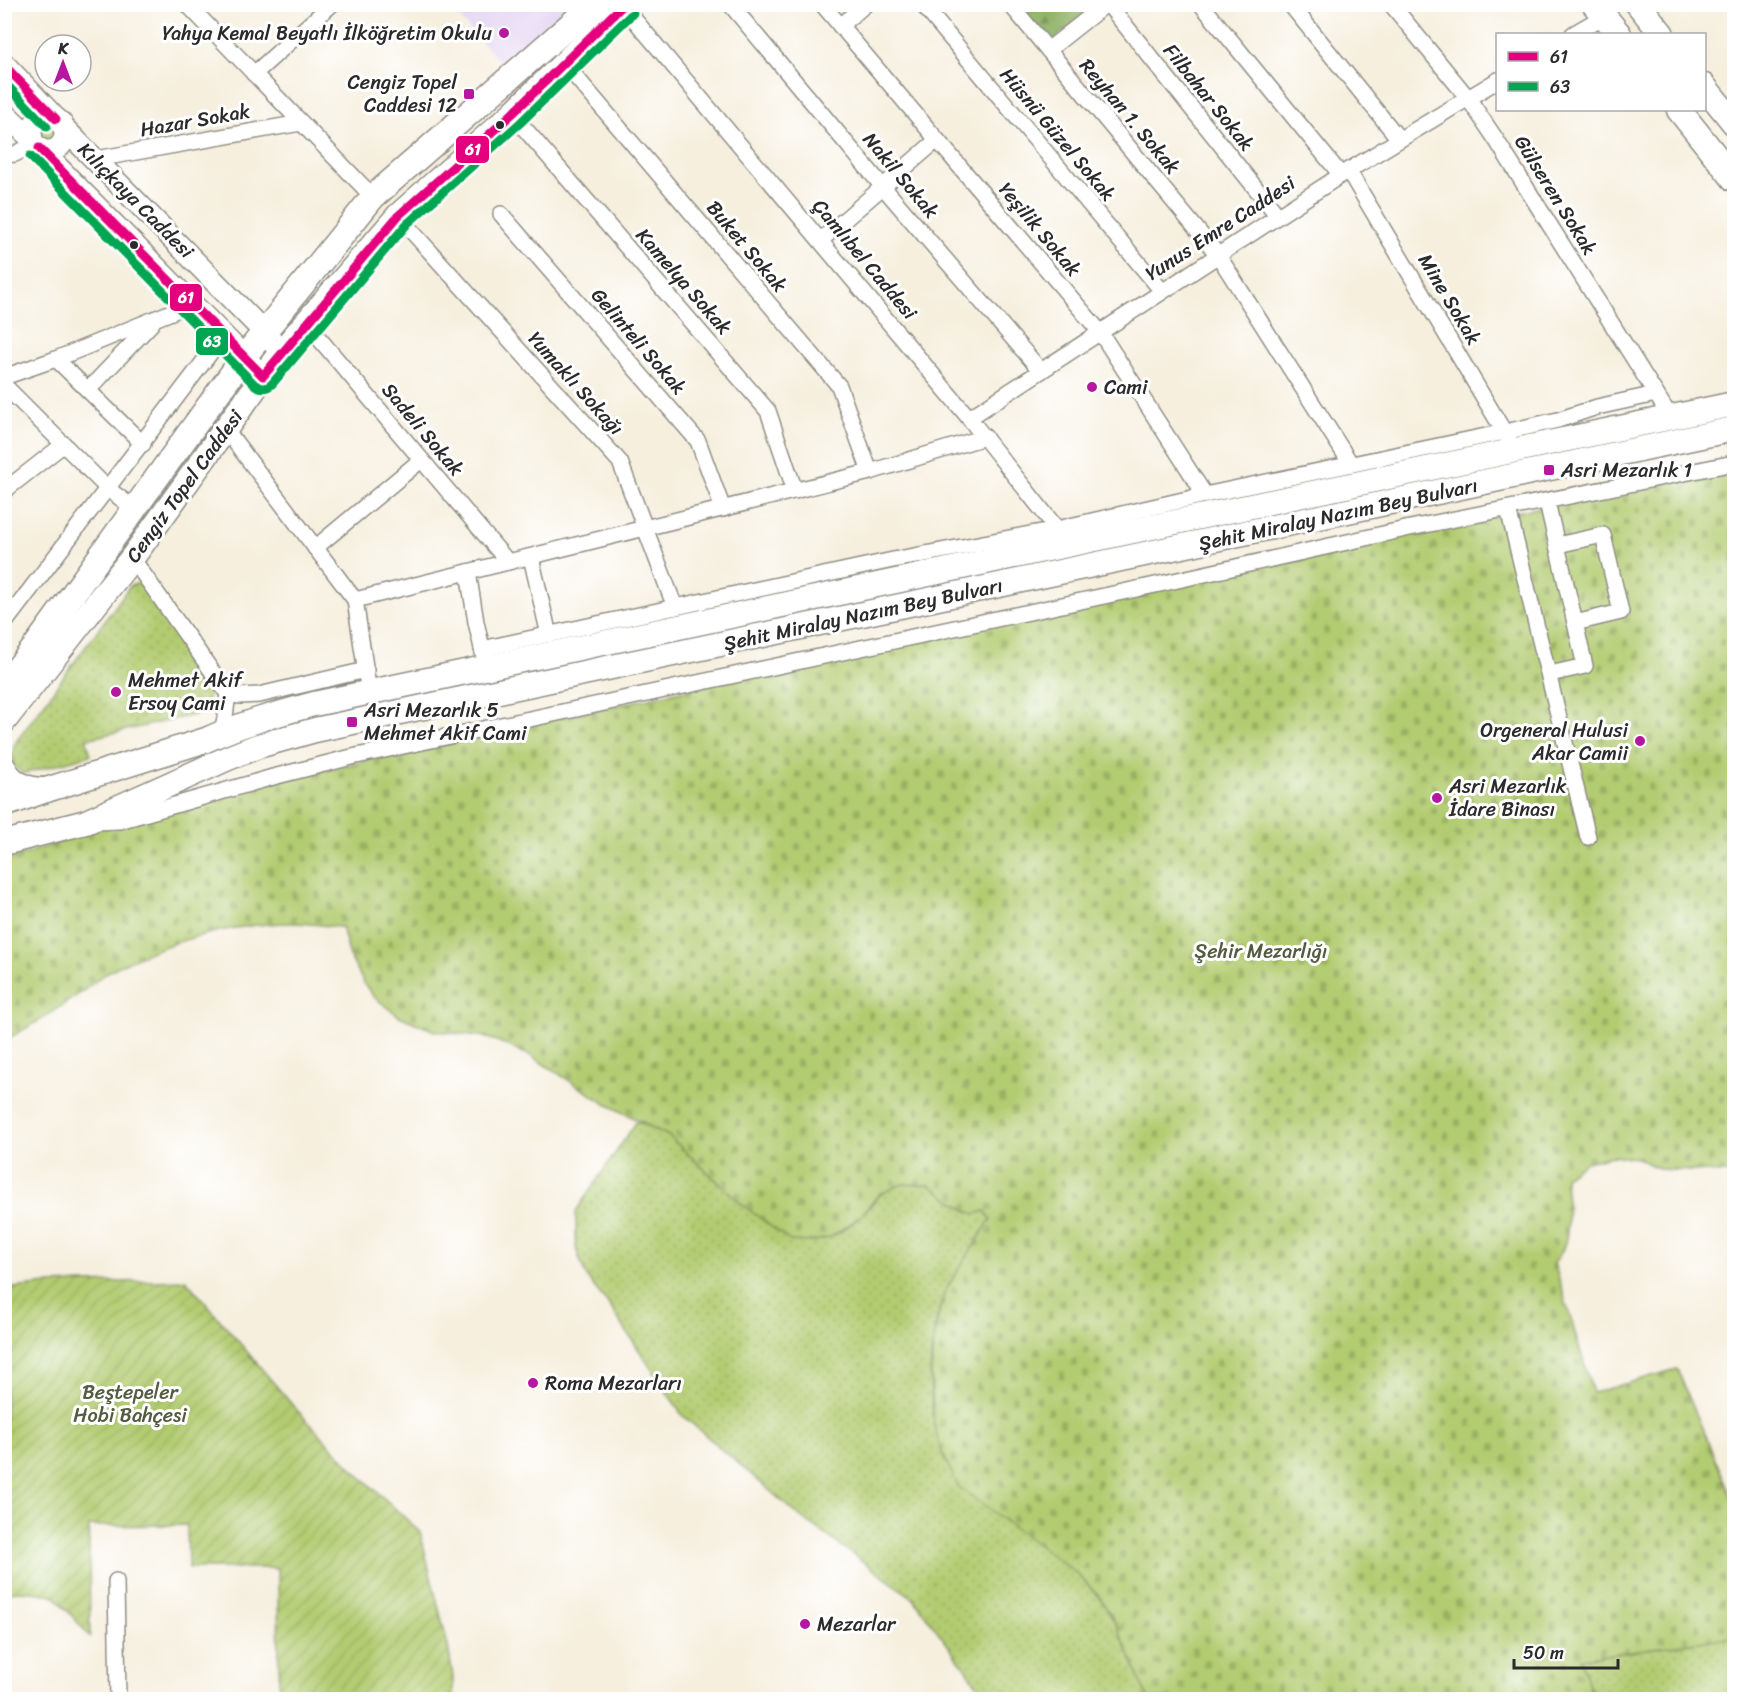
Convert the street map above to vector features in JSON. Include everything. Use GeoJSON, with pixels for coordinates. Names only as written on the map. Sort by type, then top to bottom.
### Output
{"type":"FeatureCollection","features":[{"type":"Feature","properties":{"kind":"main road","name":"Cengiz Topel Caddesi"},"geometry":{"type":"LineString","coordinates":[[8,704],[34,648],[244,357],[373,197],[594,4]]}},
{"type":"Feature","properties":{"kind":"main road"},"geometry":{"type":"LineString","coordinates":[[1638,4],[1661,33]]}},
{"type":"Feature","properties":{"kind":"main road","name":"Cengiz Topel Caddesi"},"geometry":{"type":"LineString","coordinates":[[8,704],[132,558],[281,352],[398,216],[512,114],[624,5]]}},
{"type":"Feature","properties":{"kind":"main road"},"geometry":{"type":"LineString","coordinates":[[1706,88],[1734,123]]}},
{"type":"Feature","properties":{"kind":"main road"},"geometry":{"type":"LineString","coordinates":[[1680,111],[1734,179]]}},
{"type":"Feature","properties":{"kind":"main road","name":"Şehit Miralay Nazım Bey Bulvarı"},"geometry":{"type":"LineString","coordinates":[[4,805],[206,740],[223,732],[368,682],[1510,441],[1671,418],[1734,405]]}},
{"type":"Feature","properties":{"kind":"main road","name":"Şehit Miralay Nazım Bey Bulvarı"},"geometry":{"type":"LineString","coordinates":[[4,843],[86,822],[228,758],[258,746],[315,729],[1734,429]]}},
{"type":"Feature","properties":{"kind":"main road"},"geometry":{"type":"LineString","coordinates":[[4,741],[8,704]]}},
{"type":"Feature","properties":{"kind":"main road"},"geometry":{"type":"LineString","coordinates":[[4,768],[13,780],[23,786],[34,790],[46,790]]}},
{"type":"Feature","properties":{"kind":"street"},"geometry":{"type":"LineString","coordinates":[[187,4],[373,197]]}},
{"type":"Feature","properties":{"kind":"street"},"geometry":{"type":"LineString","coordinates":[[254,74],[332,4]]}},
{"type":"Feature","properties":{"kind":"street","name":"Nakil Sokak"},"geometry":{"type":"LineString","coordinates":[[730,4],[883,187],[1041,370]]}},
{"type":"Feature","properties":{"kind":"street","name":"Yeşilik Sokak"},"geometry":{"type":"LineString","coordinates":[[822,4],[1100,332],[1206,495]]}},
{"type":"Feature","properties":{"kind":"street"},"geometry":{"type":"LineString","coordinates":[[840,26],[866,4]]}},
{"type":"Feature","properties":{"kind":"street","name":"Hüsnü Güzel Sokak"},"geometry":{"type":"LineString","coordinates":[[922,4],[1162,291]]}},
{"type":"Feature","properties":{"kind":"street","name":"Reyhan 1. Sokak"},"geometry":{"type":"LineString","coordinates":[[1010,4],[1218,255],[1351,464]]}},
{"type":"Feature","properties":{"kind":"street"},"geometry":{"type":"LineString","coordinates":[[1048,50],[1107,4]]}},
{"type":"Feature","properties":{"kind":"street","name":"Filbahar Sokak"},"geometry":{"type":"LineString","coordinates":[[1107,4],[1278,216]]}},
{"type":"Feature","properties":{"kind":"street","name":"Mine Sokak"},"geometry":{"type":"LineString","coordinates":[[1201,4],[1345,173],[1510,441]]}},
{"type":"Feature","properties":{"kind":"street"},"geometry":{"type":"LineString","coordinates":[[1290,4],[1399,139]]}},
{"type":"Feature","properties":{"kind":"street","name":"Gülseren Sokak"},"geometry":{"type":"LineString","coordinates":[[1391,4],[1468,98],[1671,418]]}},
{"type":"Feature","properties":{"kind":"street","name":"Çamlıbel Caddesi"},"geometry":{"type":"LineString","coordinates":[[624,5],[985,437],[1063,536]]}},
{"type":"Feature","properties":{"kind":"street"},"geometry":{"type":"LineString","coordinates":[[1575,33],[1605,18]]}},
{"type":"Feature","properties":{"kind":"street","name":"Buket Sokak"},"geometry":{"type":"LineString","coordinates":[[564,63],[839,386],[870,472]]}},
{"type":"Feature","properties":{"kind":"street","name":"Kılıçkaya Caddesi"},"geometry":{"type":"LineString","coordinates":[[4,64],[281,352]]}},
{"type":"Feature","properties":{"kind":"street","name":"Yunus Emre Caddesi"},"geometry":{"type":"LineString","coordinates":[[969,418],[1345,173],[1496,81]]}},
{"type":"Feature","properties":{"kind":"street","name":"Kamelya Sokak"},"geometry":{"type":"LineString","coordinates":[[512,114],[768,411],[795,491]]}},
{"type":"Feature","properties":{"kind":"street","name":"Kılıçkaya Caddesi"},"geometry":{"type":"LineString","coordinates":[[8,120],[35,144],[263,376]]}},
{"type":"Feature","properties":{"kind":"street"},"geometry":{"type":"LineString","coordinates":[[4,155],[15,154],[35,144],[51,150],[61,144],[65,134],[60,123]]}},
{"type":"Feature","properties":{"kind":"street","name":"Hazar Sokak"},"geometry":{"type":"LineString","coordinates":[[96,159],[301,123]]}},
{"type":"Feature","properties":{"kind":"street"},"geometry":{"type":"LineString","coordinates":[[821,240],[937,140]]}},
{"type":"Feature","properties":{"kind":"street","name":"Gelinteli Sokak"},"geometry":{"type":"LineString","coordinates":[[501,214],[698,441],[723,509]]}},
{"type":"Feature","properties":{"kind":"street","name":"Yumaklı Sokağı"},"geometry":{"type":"LineString","coordinates":[[398,216],[620,462],[675,607]]}},
{"type":"Feature","properties":{"kind":"street"},"geometry":{"type":"LineString","coordinates":[[4,377],[56,359],[191,304]]}},
{"type":"Feature","properties":{"kind":"street"},"geometry":{"type":"LineString","coordinates":[[88,390],[157,317]]}},
{"type":"Feature","properties":{"kind":"street","name":"Sadeli Sokak"},"geometry":{"type":"LineString","coordinates":[[306,323],[508,562]]}},
{"type":"Feature","properties":{"kind":"street"},"geometry":{"type":"LineString","coordinates":[[6,620],[143,444],[211,352]]}},
{"type":"Feature","properties":{"kind":"street"},"geometry":{"type":"LineString","coordinates":[[56,359],[143,444]]}},
{"type":"Feature","properties":{"kind":"street"},"geometry":{"type":"LineString","coordinates":[[4,385],[108,489],[135,509]]}},
{"type":"Feature","properties":{"kind":"street"},"geometry":{"type":"LineString","coordinates":[[468,572],[484,659],[549,635],[892,560],[1063,536],[1206,495],[1351,464],[1510,441],[1558,420],[1597,407],[1656,394]]}},
{"type":"Feature","properties":{"kind":"street"},"geometry":{"type":"LineString","coordinates":[[226,430],[355,600],[368,682],[259,695],[228,694]]}},
{"type":"Feature","properties":{"kind":"street"},"geometry":{"type":"LineString","coordinates":[[355,600],[870,472],[985,437]]}},
{"type":"Feature","properties":{"kind":"street"},"geometry":{"type":"LineString","coordinates":[[4,491],[64,444]]}},
{"type":"Feature","properties":{"kind":"street"},"geometry":{"type":"LineString","coordinates":[[315,548],[421,460]]}},
{"type":"Feature","properties":{"kind":"street"},"geometry":{"type":"LineString","coordinates":[[86,822],[119,821],[352,757],[1160,584],[1410,528],[1734,463]]}},
{"type":"Feature","properties":{"kind":"street"},"geometry":{"type":"LineString","coordinates":[[1547,502],[1586,666],[1550,674]]}},
{"type":"Feature","properties":{"kind":"street"},"geometry":{"type":"LineString","coordinates":[[1508,509],[1588,837]]}},
{"type":"Feature","properties":{"kind":"street"},"geometry":{"type":"LineString","coordinates":[[1557,545],[1603,535],[1621,612],[1575,623]]}},
{"type":"Feature","properties":{"kind":"street"},"geometry":{"type":"LineString","coordinates":[[531,557],[549,635]]}},
{"type":"Feature","properties":{"kind":"street"},"geometry":{"type":"LineString","coordinates":[[132,558],[228,694],[223,732]]}},
{"type":"Feature","properties":{"kind":"street"},"geometry":{"type":"LineString","coordinates":[[116,1581],[118,1700]]}},
{"type":"Feature","properties":{"kind":"shaded area","name":"Yahya Kemal Beyatlı İlköğretim Okulu"},"geometry":{"type":"Polygon","coordinates":[[[448,5],[569,5],[499,61],[448,5]]]}},
{"type":"Feature","properties":{"kind":"green space"},"geometry":{"type":"Polygon","coordinates":[[[1018,5],[1097,5],[1050,43],[1018,5]]]}},
{"type":"Feature","properties":{"kind":"green space"},"geometry":{"type":"Polygon","coordinates":[[[45,126],[51,126],[56,134],[54,140],[45,142],[40,137],[40,131],[45,126]]]}},
{"type":"Feature","properties":{"kind":"green space","name":"Şehir Mezarlığı"},"geometry":{"type":"Polygon","coordinates":[[[1734,468],[1734,1174],[1660,1169],[1637,1158],[1612,1156],[1586,1162],[1565,1177],[1567,1233],[1561,1254],[1554,1263],[1593,1393],[1677,1369],[1734,1503],[1734,1637],[1580,1658],[1594,1699],[1148,1699],[1117,1626],[1099,1596],[1075,1572],[958,1486],[940,1448],[934,1424],[931,1374],[939,1312],[945,1291],[991,1219],[985,1211],[976,1214],[967,1211],[930,1185],[902,1184],[878,1195],[861,1216],[831,1237],[811,1242],[790,1241],[743,1205],[669,1136],[606,1104],[531,1056],[497,1041],[480,1036],[435,1031],[399,1016],[374,997],[365,985],[350,957],[342,927],[298,923],[269,924],[221,931],[173,944],[108,972],[61,1007],[5,1040],[5,861],[102,827],[212,795],[1213,573],[1734,468]]]}},
{"type":"Feature","properties":{"kind":"green space"},"geometry":{"type":"Polygon","coordinates":[[[139,583],[144,586],[209,685],[210,695],[198,714],[86,739],[91,755],[23,774],[12,760],[16,742],[130,586],[139,583]]]}},
{"type":"Feature","properties":{"kind":"green space"},"geometry":{"type":"Polygon","coordinates":[[[637,1121],[669,1136],[743,1205],[822,1240],[852,1224],[881,1194],[900,1184],[928,1184],[962,1208],[977,1213],[985,1211],[992,1218],[946,1290],[938,1313],[931,1355],[931,1399],[945,1461],[1075,1572],[1099,1596],[1117,1626],[1148,1699],[988,1699],[913,1598],[797,1514],[682,1415],[607,1302],[590,1282],[576,1248],[576,1211],[637,1121]]]}},
{"type":"Feature","properties":{"kind":"green space","name":"Beştepeler Hobi Bahçesi"},"geometry":{"type":"Polygon","coordinates":[[[186,1280],[295,1408],[357,1473],[420,1532],[448,1646],[453,1677],[453,1699],[279,1699],[278,1568],[188,1568],[187,1525],[89,1526],[90,1637],[54,1595],[22,1591],[5,1592],[5,1289],[48,1284],[186,1280]]]}},
{"type":"Feature","properties":{"kind":"green space"},"geometry":{"type":"Polygon","coordinates":[[[1734,1637],[1734,1699],[1594,1699],[1579,1658],[1734,1637]]]}},
{"type":"Feature","properties":{"kind":"transit line","name":"61"},"geometry":{"type":"LineString","coordinates":[[39,148],[263,376],[398,216],[512,114],[624,4]]}},
{"type":"Feature","properties":{"kind":"transit line","name":"63"},"geometry":{"type":"LineString","coordinates":[[30,156],[254,384],[266,388],[272,384],[407,224],[520,123],[633,13]]}},
{"type":"Feature","properties":{"kind":"transit line","name":"61"},"geometry":{"type":"LineString","coordinates":[[4,65],[56,119]]}},
{"type":"Feature","properties":{"kind":"transit line","name":"63"},"geometry":{"type":"LineString","coordinates":[[4,82],[47,127]]}},
{"type":"Feature","properties":{"kind":"place","name":"Yahya Kemal Beyatlı İlköğretim Okulu"},"geometry":{"type":"Point","coordinates":[504,33]}},
{"type":"Feature","properties":{"kind":"place","name":"Cengiz Topel Caddesi 12"},"geometry":{"type":"Point","coordinates":[469,94]}},
{"type":"Feature","properties":{"kind":"place","name":"Cami"},"geometry":{"type":"Point","coordinates":[1092,387]}},
{"type":"Feature","properties":{"kind":"place","name":"Asri Mezarlık 1"},"geometry":{"type":"Point","coordinates":[1549,470]}},
{"type":"Feature","properties":{"kind":"place","name":"Mehmet Akif Ersoy Cami"},"geometry":{"type":"Point","coordinates":[116,692]}},
{"type":"Feature","properties":{"kind":"place","name":"Asri Mezarlık 5 Mehmet Akif Cami"},"geometry":{"type":"Point","coordinates":[352,722]}},
{"type":"Feature","properties":{"kind":"place","name":"Orgeneral Hulusi Akar Camii"},"geometry":{"type":"Point","coordinates":[1640,741]}},
{"type":"Feature","properties":{"kind":"place","name":"Asri Mezarlık İdare Binası"},"geometry":{"type":"Point","coordinates":[1437,798]}},
{"type":"Feature","properties":{"kind":"place","name":"Roma Mezarları"},"geometry":{"type":"Point","coordinates":[533,1383]}},
{"type":"Feature","properties":{"kind":"place","name":"Mezarlar"},"geometry":{"type":"Point","coordinates":[805,1624]}}]}
